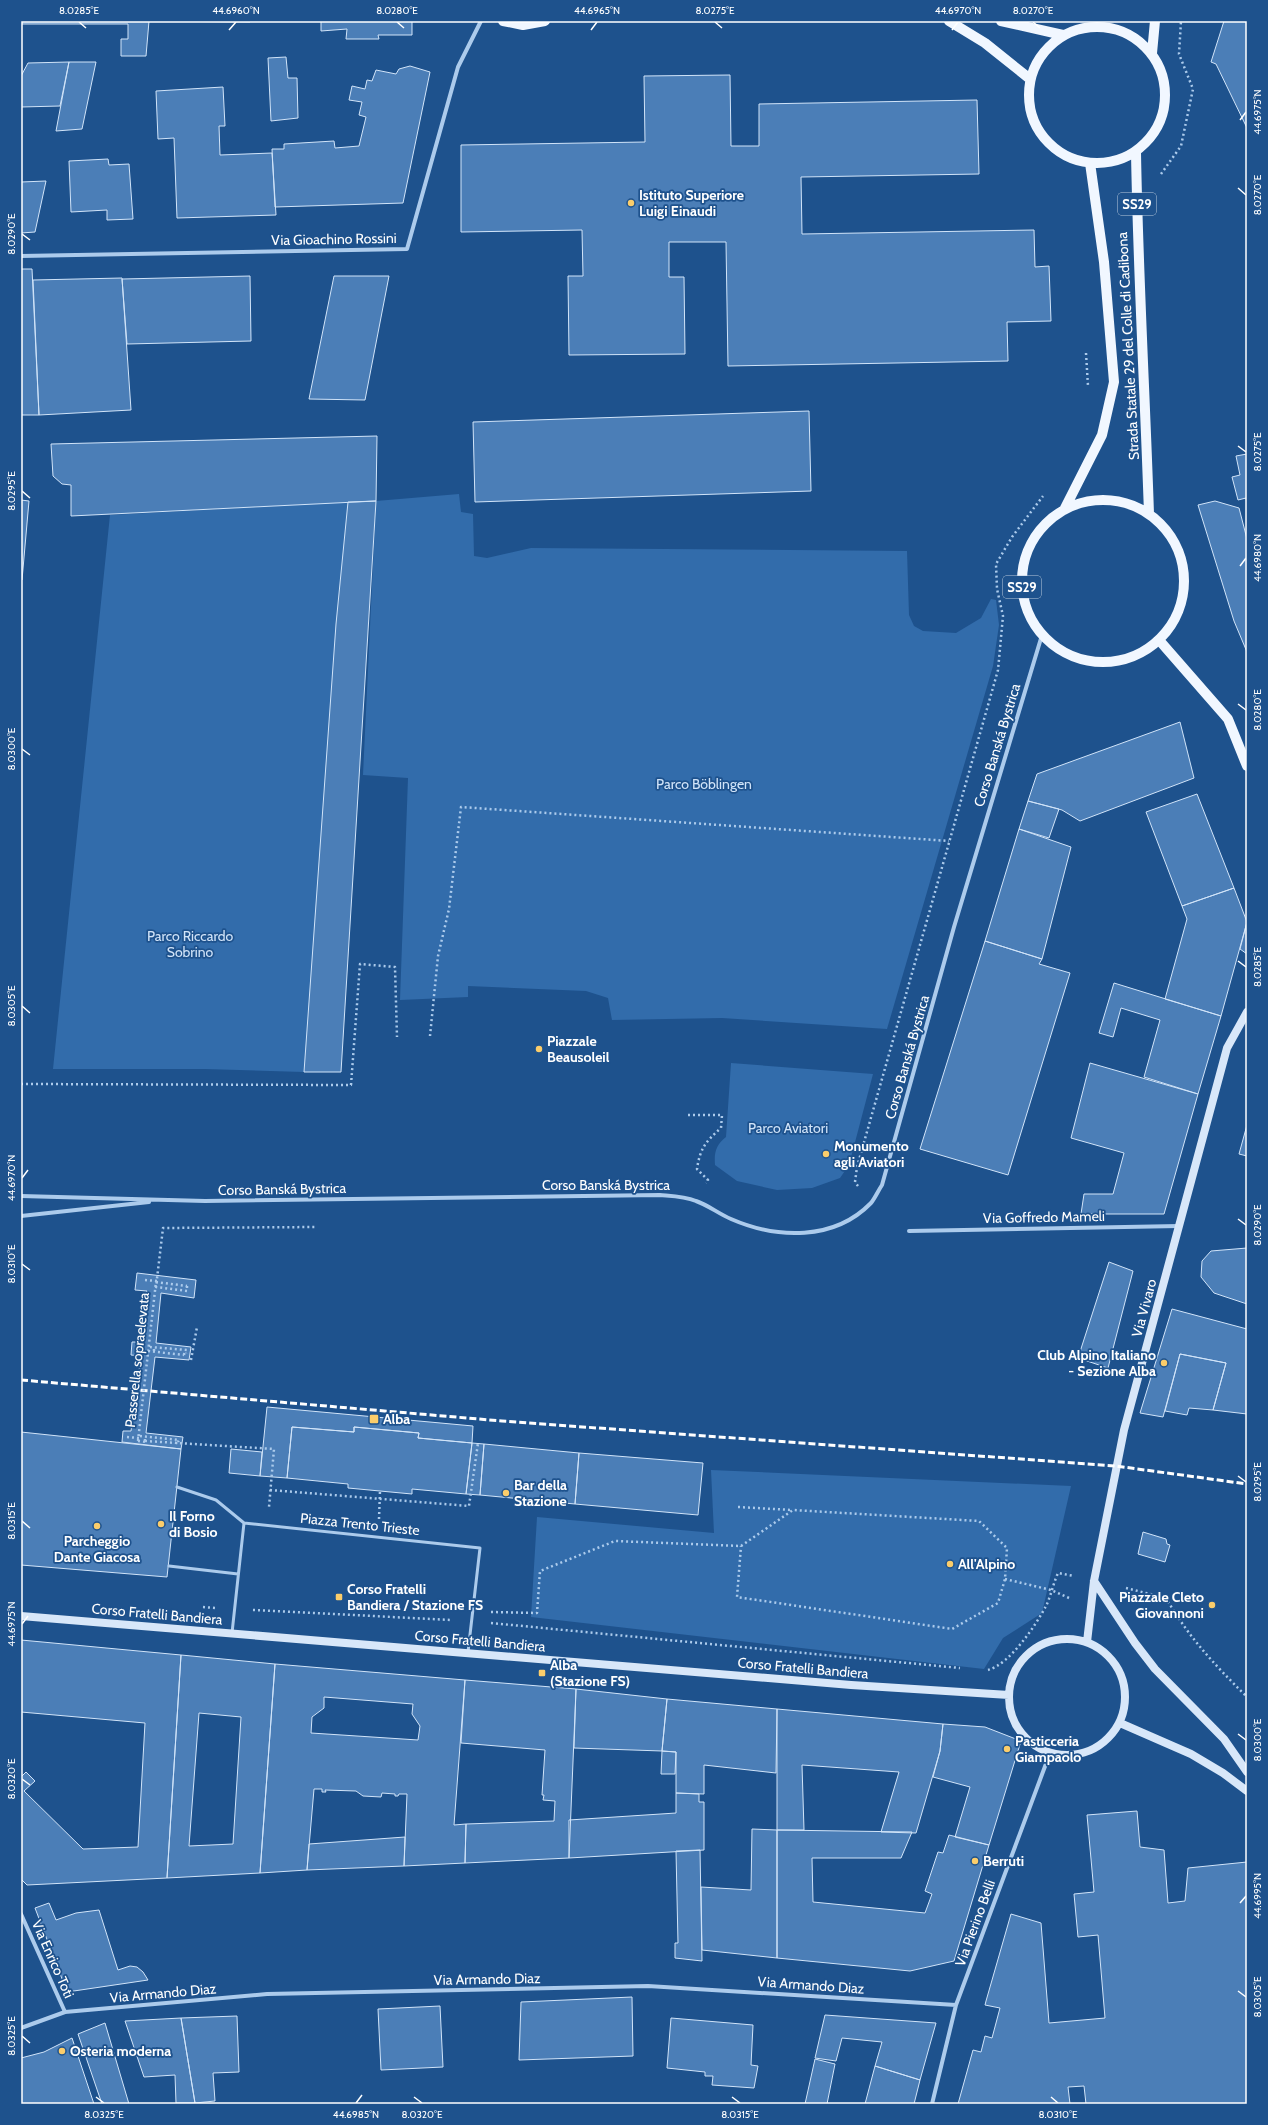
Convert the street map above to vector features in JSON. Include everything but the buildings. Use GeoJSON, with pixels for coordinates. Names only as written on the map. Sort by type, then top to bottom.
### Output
{"type":"FeatureCollection","features":[{"type":"Feature","properties":{"kind":"main road"},"geometry":{"type":"LineString","coordinates":[[503,21],[523,25],[545,21]]}},
{"type":"Feature","properties":{"kind":"main road"},"geometry":{"type":"LineString","coordinates":[[948,21],[956,21]]}},
{"type":"Feature","properties":{"kind":"main road"},"geometry":{"type":"LineString","coordinates":[[948,21],[985,43],[1030,79]]}},
{"type":"Feature","properties":{"kind":"main road"},"geometry":{"type":"LineString","coordinates":[[1001,21],[1063,35]]}},
{"type":"Feature","properties":{"kind":"main road"},"geometry":{"type":"LineString","coordinates":[[1152,53],[1155,21]]}},
{"type":"Feature","properties":{"kind":"main road"},"geometry":{"type":"LineString","coordinates":[[1104,24],[1122,30],[1139,39],[1152,53],[1163,72],[1166,95],[1163,117],[1152,137],[1136,152],[1121,159],[1106,163],[1090,163],[1060,153],[1044,139],[1034,121],[1029,100],[1030,79],[1037,62],[1048,47],[1063,35],[1082,28],[1104,24]]}},
{"type":"Feature","properties":{"kind":"main road","name":"Strada Statale 29 del Colle di Cadibona"},"geometry":{"type":"LineString","coordinates":[[1136,152],[1138,257],[1149,514]]}},
{"type":"Feature","properties":{"kind":"main road","name":"Strada Statale 29 del Colle di Cadibona"},"geometry":{"type":"LineString","coordinates":[[1064,510],[1102,435],[1114,382],[1104,262],[1090,163]]}},
{"type":"Feature","properties":{"kind":"main road","name":"SS29"},"geometry":{"type":"LineString","coordinates":[[1107,500],[1129,504],[1149,514],[1166,530],[1178,550],[1184,574],[1182,598],[1174,621],[1159,640],[1138,654],[1112,661],[1087,660],[1062,651],[1042,635],[1030,615],[1022,592],[1023,568],[1031,545],[1045,525],[1064,510],[1084,502],[1107,500]]}},
{"type":"Feature","properties":{"kind":"main road"},"geometry":{"type":"LineString","coordinates":[[1159,640],[1228,719],[1247,766]]}},
{"type":"Feature","properties":{"kind":"main road","name":"Via Vivaro"},"geometry":{"type":"LineString","coordinates":[[1087,1642],[1094,1581],[1124,1430],[1227,1048],[1247,1012]]}},
{"type":"Feature","properties":{"kind":"main road"},"geometry":{"type":"LineString","coordinates":[[1094,1581],[1135,1643],[1155,1669],[1224,1739],[1247,1772]]}},
{"type":"Feature","properties":{"kind":"main road","name":"Corso Fratelli Bandiera"},"geometry":{"type":"LineString","coordinates":[[21,1616],[851,1685],[1009,1695]]}},
{"type":"Feature","properties":{"kind":"main road"},"geometry":{"type":"LineString","coordinates":[[1072,1639],[1087,1642],[1105,1653],[1120,1672],[1124,1685],[1125,1705],[1120,1723],[1109,1738],[1093,1749],[1080,1754],[1065,1756],[1050,1753],[1036,1746],[1021,1733],[1014,1720],[1010,1707],[1009,1695],[1013,1677],[1022,1661],[1046,1643],[1072,1639]]}},
{"type":"Feature","properties":{"kind":"main road"},"geometry":{"type":"LineString","coordinates":[[1120,1723],[1191,1754],[1223,1773],[1247,1791]]}},
{"type":"Feature","properties":{"kind":"street","name":"Via Gioachino Rossini"},"geometry":{"type":"LineString","coordinates":[[21,256],[408,249],[458,67],[481,21]]}},
{"type":"Feature","properties":{"kind":"street","name":"Corso Banská Bystrica"},"geometry":{"type":"LineString","coordinates":[[21,1196],[163,1200],[660,1195],[680,1196],[696,1201],[731,1219],[772,1232],[808,1233],[836,1227],[849,1221],[872,1202],[882,1185],[954,927],[1042,635]]}},
{"type":"Feature","properties":{"kind":"street","name":"Corso Banská Bystrica"},"geometry":{"type":"LineString","coordinates":[[21,1216],[163,1200]]}},
{"type":"Feature","properties":{"kind":"street","name":"Via Goffredo Mameli"},"geometry":{"type":"LineString","coordinates":[[909,1231],[1179,1226]]}},
{"type":"Feature","properties":{"kind":"street","name":"Via Pierino Belli"},"geometry":{"type":"LineString","coordinates":[[932,2104],[956,2006],[1050,1753]]}},
{"type":"Feature","properties":{"kind":"street","name":"Via Enrico Toti"},"geometry":{"type":"LineString","coordinates":[[21,1914],[65,2012]]}},
{"type":"Feature","properties":{"kind":"street","name":"Via Armando Diaz"},"geometry":{"type":"LineString","coordinates":[[21,2028],[65,2012],[267,1994],[648,1986],[956,2006]]}},
{"type":"Feature","properties":{"kind":"lane"},"geometry":{"type":"LineString","coordinates":[[177,1487],[216,1500],[244,1523],[232,1633]]}},
{"type":"Feature","properties":{"kind":"lane","name":"Piazza Trento Trieste"},"geometry":{"type":"LineString","coordinates":[[244,1523],[480,1548],[468,1653]]}},
{"type":"Feature","properties":{"kind":"lane"},"geometry":{"type":"LineString","coordinates":[[169,1566],[238,1574]]}},
{"type":"Feature","properties":{"kind":"path"},"geometry":{"type":"LineString","coordinates":[[1158,178],[1181,146],[1193,89],[1179,54],[1181,21]]}},
{"type":"Feature","properties":{"kind":"path"},"geometry":{"type":"LineString","coordinates":[[1086,351],[1088,390]]}},
{"type":"Feature","properties":{"kind":"path"},"geometry":{"type":"LineString","coordinates":[[855,1182],[859,1160],[998,670],[1003,616],[996,589],[996,564],[1012,537],[1045,493]]}},
{"type":"Feature","properties":{"kind":"path"},"geometry":{"type":"LineString","coordinates":[[430,1036],[438,956],[449,909],[461,807],[949,841]]}},
{"type":"Feature","properties":{"kind":"path"},"geometry":{"type":"LineString","coordinates":[[21,1084],[351,1085],[360,964],[395,966],[397,1036]]}},
{"type":"Feature","properties":{"kind":"path"},"geometry":{"type":"LineString","coordinates":[[688,1115],[722,1116],[721,1128],[710,1138],[700,1151],[697,1169],[708,1180],[696,1201]]}},
{"type":"Feature","properties":{"kind":"path","name":"Passerella sopraelevata"},"geometry":{"type":"LineString","coordinates":[[138,1439],[163,1228],[317,1226]]}},
{"type":"Feature","properties":{"kind":"path"},"geometry":{"type":"LineString","coordinates":[[145,1280],[187,1286],[187,1291],[156,1287],[156,1282]]}},
{"type":"Feature","properties":{"kind":"path"},"geometry":{"type":"LineString","coordinates":[[191,1360],[197,1327]]}},
{"type":"Feature","properties":{"kind":"path"},"geometry":{"type":"LineString","coordinates":[[186,1353],[187,1350],[150,1347],[149,1351],[138,1350],[184,1355],[185,1350],[154,1347],[154,1351],[187,1354],[186,1353],[192,1353]]}},
{"type":"Feature","properties":{"kind":"path"},"geometry":{"type":"LineString","coordinates":[[178,1442],[179,1440],[148,1437],[140,1436],[140,1438],[127,1437],[138,1439],[176,1444],[177,1439],[145,1436],[145,1441],[178,1444],[178,1442],[274,1448],[267,1526]]}},
{"type":"Feature","properties":{"kind":"path"},"geometry":{"type":"LineString","coordinates":[[270,1490],[379,1500],[469,1506],[478,1443]]}},
{"type":"Feature","properties":{"kind":"path"},"geometry":{"type":"LineString","coordinates":[[378,1537],[380,1491]]}},
{"type":"Feature","properties":{"kind":"path"},"geometry":{"type":"LineString","coordinates":[[738,1507],[979,1521],[1007,1548],[1005,1579],[998,1603],[952,1629],[737,1597],[741,1546]]}},
{"type":"Feature","properties":{"kind":"path"},"geometry":{"type":"LineString","coordinates":[[473,1612],[537,1613],[540,1571],[615,1541],[741,1546],[793,1510]]}},
{"type":"Feature","properties":{"kind":"path"},"geometry":{"type":"LineString","coordinates":[[982,1670],[990,1671],[1004,1662],[1019,1645],[1046,1604],[1058,1573]]}},
{"type":"Feature","properties":{"kind":"path"},"geometry":{"type":"LineString","coordinates":[[1005,1579],[1051,1590],[1090,1608]]}},
{"type":"Feature","properties":{"kind":"path"},"geometry":{"type":"LineString","coordinates":[[1143,1592],[1166,1598],[1181,1624],[1203,1653],[1247,1697]]}},
{"type":"Feature","properties":{"kind":"path"},"geometry":{"type":"LineString","coordinates":[[196,1606],[472,1622],[966,1668]]}},
{"type":"Feature","properties":{"kind":"green space","name":"Parco Böblingen"},"geometry":{"type":"Polygon","coordinates":[[[459,494],[461,512],[473,514],[474,556],[487,558],[531,548],[907,551],[909,615],[914,626],[923,631],[956,633],[981,618],[991,599],[996,600],[999,625],[993,666],[887,1029],[722,1018],[612,1020],[608,998],[586,991],[468,986],[468,997],[400,1000],[408,778],[363,775],[376,501],[459,494]]]}},
{"type":"Feature","properties":{"kind":"green space","name":"Parco Riccardo Sobrino"},"geometry":{"type":"Polygon","coordinates":[[[348,502],[304,1072],[205,1069],[53,1069],[110,515],[348,502]]]}},
{"type":"Feature","properties":{"kind":"green space","name":"Parco Aviatori"},"geometry":{"type":"Polygon","coordinates":[[[731,1063],[873,1074],[849,1165],[840,1178],[812,1188],[777,1190],[737,1181],[715,1165],[716,1149],[726,1137],[731,1063]]]}},
{"type":"Feature","properties":{"kind":"green space"},"geometry":{"type":"Polygon","coordinates":[[[711,1470],[1071,1486],[1042,1613],[1003,1638],[984,1669],[531,1617],[537,1517],[714,1533],[711,1470]]]}},
{"type":"Feature","properties":{"kind":"railway"},"geometry":{"type":"LineString","coordinates":[[21,1380],[502,1421],[1116,1466],[1247,1484]]}},
{"type":"Feature","properties":{"kind":"place","name":"Istituto Superiore Luigi Einaudi"},"geometry":{"type":"Point","coordinates":[631,203]}},
{"type":"Feature","properties":{"kind":"place","name":"Piazzale Beausoleil"},"geometry":{"type":"Point","coordinates":[539,1049]}},
{"type":"Feature","properties":{"kind":"place","name":"Monumento agli Aviatori"},"geometry":{"type":"Point","coordinates":[826,1154]}},
{"type":"Feature","properties":{"kind":"place","name":"Club Alpino Italiano - Sezione Alba"},"geometry":{"type":"Point","coordinates":[1164,1363]}},
{"type":"Feature","properties":{"kind":"place","name":"Alba"},"geometry":{"type":"Point","coordinates":[374,1419]}},
{"type":"Feature","properties":{"kind":"place","name":"Bar della Stazione"},"geometry":{"type":"Point","coordinates":[506,1493]}},
{"type":"Feature","properties":{"kind":"place","name":"Il Forno di Bosio"},"geometry":{"type":"Point","coordinates":[161,1524]}},
{"type":"Feature","properties":{"kind":"place","name":"Parcheggio Dante Giacosa"},"geometry":{"type":"Point","coordinates":[97,1526]}},
{"type":"Feature","properties":{"kind":"place","name":"All'Alpino"},"geometry":{"type":"Point","coordinates":[950,1564]}},
{"type":"Feature","properties":{"kind":"place","name":"Corso Fratelli Bandiera / Stazione FS"},"geometry":{"type":"Point","coordinates":[339,1597]}},
{"type":"Feature","properties":{"kind":"place","name":"Piazzale Cleto Giovannoni"},"geometry":{"type":"Point","coordinates":[1212,1605]}},
{"type":"Feature","properties":{"kind":"place","name":"Alba (Stazione FS)"},"geometry":{"type":"Point","coordinates":[542,1673]}},
{"type":"Feature","properties":{"kind":"place","name":"Pasticceria Giampaolo"},"geometry":{"type":"Point","coordinates":[1007,1749]}},
{"type":"Feature","properties":{"kind":"place","name":"Berruti"},"geometry":{"type":"Point","coordinates":[975,1861]}},
{"type":"Feature","properties":{"kind":"place","name":"Osteria moderna"},"geometry":{"type":"Point","coordinates":[62,2051]}}]}
